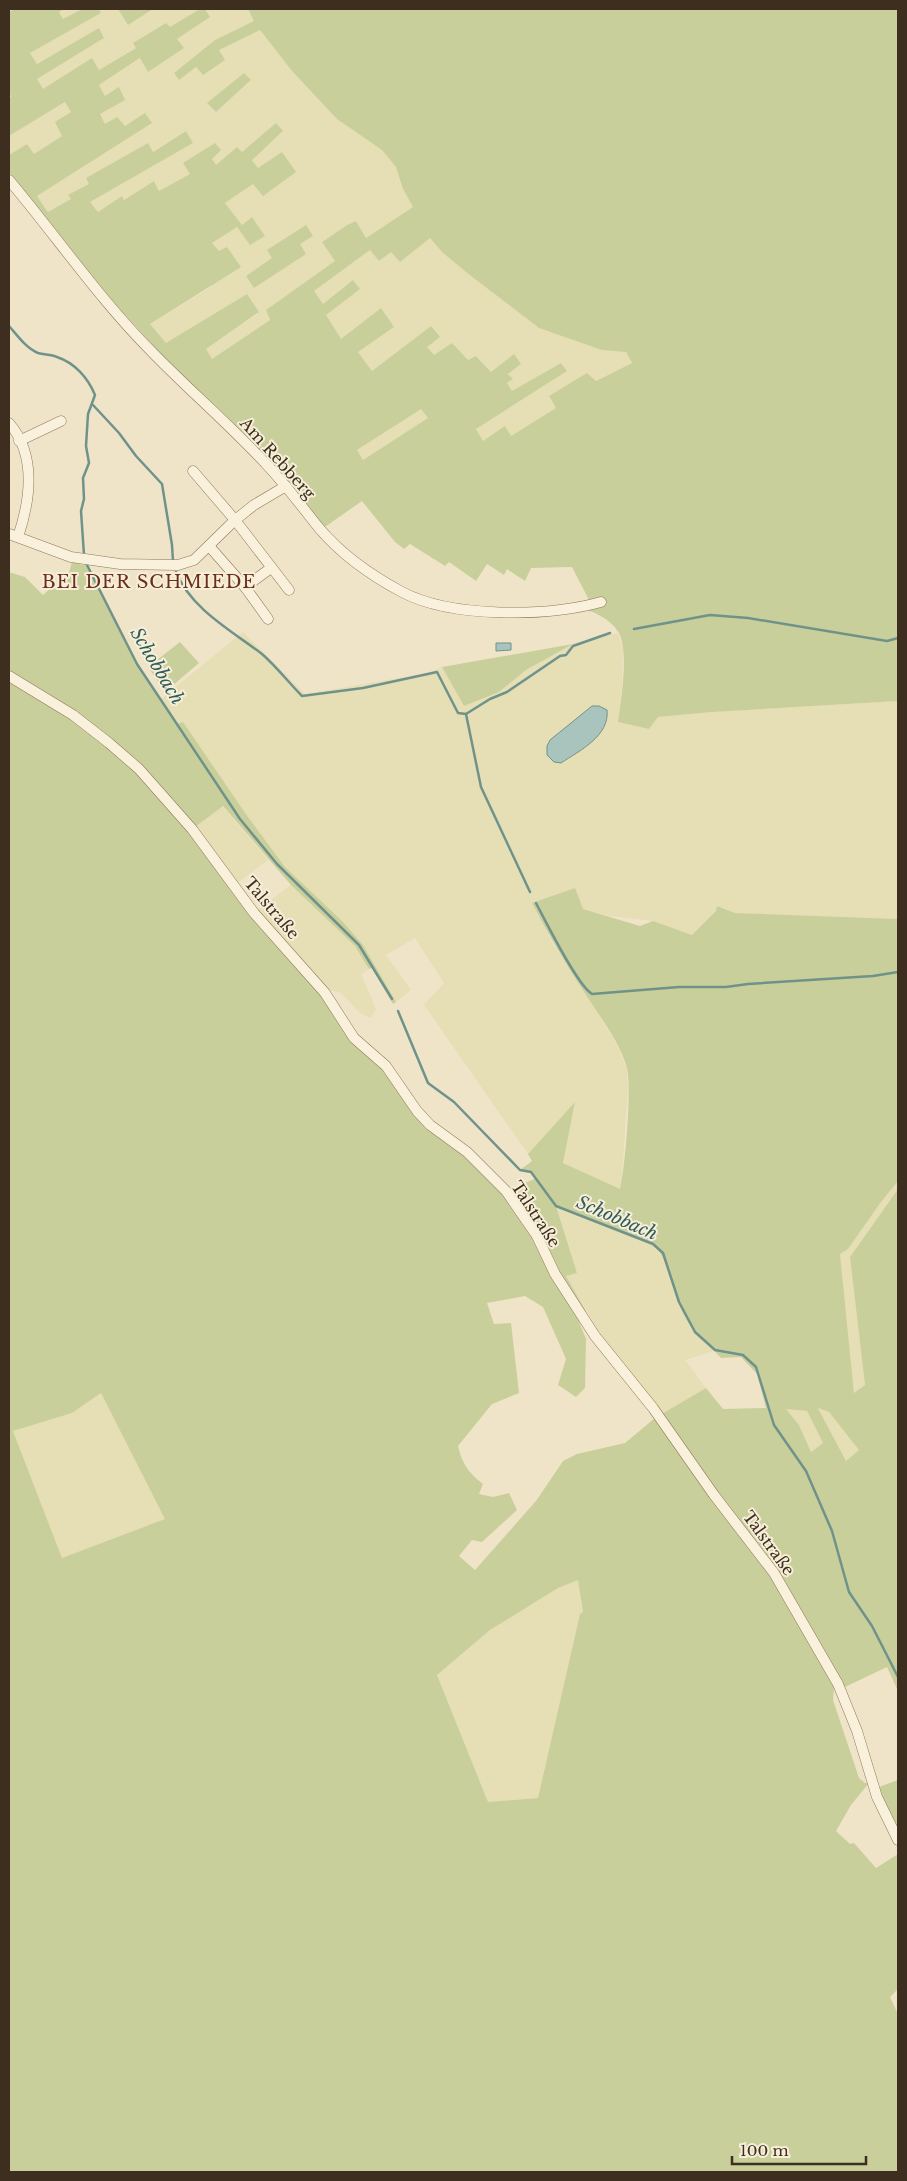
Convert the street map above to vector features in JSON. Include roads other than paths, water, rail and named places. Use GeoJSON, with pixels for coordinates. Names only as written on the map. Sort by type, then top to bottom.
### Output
{"type":"FeatureCollection","features":[{"type":"Feature","properties":{"kind":"street","name":"Am Rebberg"},"geometry":{"type":"LineString","coordinates":[[9,180],[112,307],[153,353],[241,438],[286,486],[318,527],[362,567],[402,592],[430,604],[511,613],[577,607],[601,602]]}},
{"type":"Feature","properties":{"kind":"street"},"geometry":{"type":"LineString","coordinates":[[19,440],[61,421]]}},
{"type":"Feature","properties":{"kind":"street"},"geometry":{"type":"LineString","coordinates":[[9,423],[19,440],[27,465],[29,490],[26,512],[13,535],[71,557],[130,565],[178,565],[194,560],[235,520],[254,505],[286,486]]}},
{"type":"Feature","properties":{"kind":"street"},"geometry":{"type":"LineString","coordinates":[[193,471],[235,520],[288,590]]}},
{"type":"Feature","properties":{"kind":"street"},"geometry":{"type":"LineString","coordinates":[[209,546],[245,587],[268,619]]}},
{"type":"Feature","properties":{"kind":"street"},"geometry":{"type":"LineString","coordinates":[[245,587],[271,568]]}},
{"type":"Feature","properties":{"kind":"street","name":"Talstraße"},"geometry":{"type":"LineString","coordinates":[[9,676],[73,715],[109,742],[139,769],[192,829],[249,906],[325,993],[354,1038],[386,1066],[417,1111],[430,1125],[467,1152],[506,1191],[537,1236],[555,1274],[596,1336],[653,1408],[714,1495],[774,1573],[838,1684],[857,1732],[877,1797],[898,1840]]}},
{"type":"Feature","properties":{"kind":"water"},"geometry":{"type":"Polygon","coordinates":[[[496,643],[511,643],[511,650],[496,651],[496,643]]]}},
{"type":"Feature","properties":{"kind":"water"},"geometry":{"type":"Polygon","coordinates":[[[592,706],[599,706],[607,710],[604,728],[584,748],[561,763],[554,762],[547,755],[547,746],[550,740],[592,706]]]}},
{"type":"Feature","properties":{"kind":"waterway","name":"Schobbach"},"geometry":{"type":"LineString","coordinates":[[9,326],[34,351],[40,354],[55,356],[75,367],[85,377],[95,395],[88,414],[86,446],[89,463],[83,478],[84,499],[81,511],[84,555]]}},
{"type":"Feature","properties":{"kind":"waterway"},"geometry":{"type":"LineString","coordinates":[[93,405],[162,484],[173,561]]}},
{"type":"Feature","properties":{"kind":"waterway","name":"Schobbach"},"geometry":{"type":"LineString","coordinates":[[86,563],[137,664],[240,819],[277,864],[359,945],[392,999]]}},
{"type":"Feature","properties":{"kind":"waterway"},"geometry":{"type":"LineString","coordinates":[[176,572],[183,585],[202,608],[262,654],[302,696],[363,688],[437,672],[458,713],[466,714],[481,787],[530,892]]}},
{"type":"Feature","properties":{"kind":"waterway"},"geometry":{"type":"LineString","coordinates":[[634,629],[710,615],[748,618],[887,641],[898,638]]}},
{"type":"Feature","properties":{"kind":"waterway"},"geometry":{"type":"LineString","coordinates":[[466,714],[490,699],[507,692],[560,656],[566,655],[573,646],[610,633]]}},
{"type":"Feature","properties":{"kind":"waterway"},"geometry":{"type":"LineString","coordinates":[[536,903],[570,966],[578,979],[592,994],[679,987],[726,987],[873,976],[898,972]]}},
{"type":"Feature","properties":{"kind":"waterway","name":"Schobbach"},"geometry":{"type":"LineString","coordinates":[[398,1011],[428,1083],[454,1102],[520,1170],[531,1172],[556,1206],[653,1244],[663,1253],[679,1302],[695,1332],[715,1350],[743,1355],[756,1367],[774,1425],[806,1471],[832,1531],[849,1592],[872,1626],[898,1677]]}},
{"type":"Feature","properties":{"kind":"district","name":"BEI DER SCHMIEDE"},"geometry":{"type":"Point","coordinates":[149,582]}}]}
